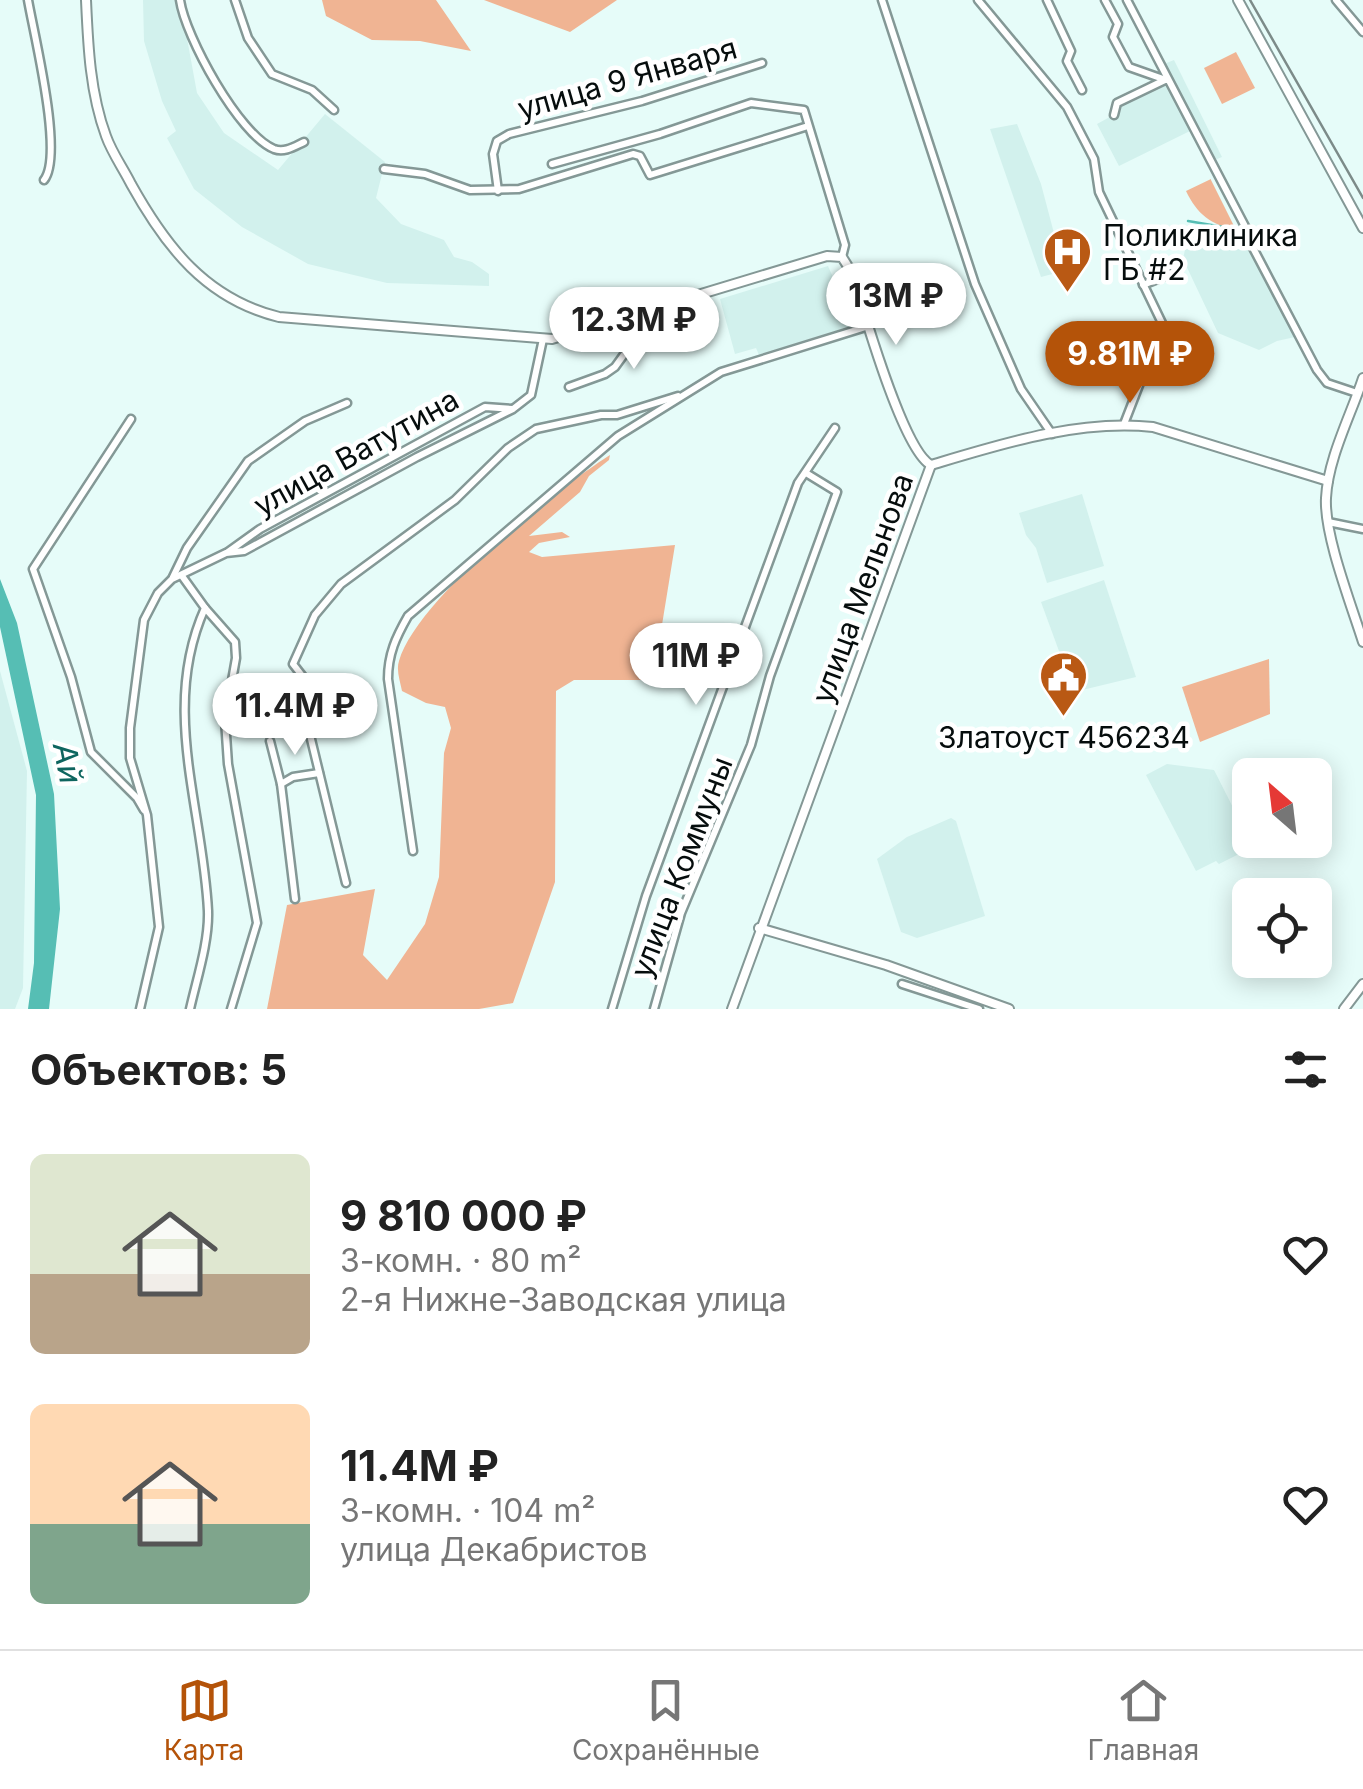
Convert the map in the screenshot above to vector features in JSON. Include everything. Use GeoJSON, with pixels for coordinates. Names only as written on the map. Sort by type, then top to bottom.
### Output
{"type":"FeatureCollection","features":[{"type":"Feature","properties":{"kind":"main road"},"geometry":{"type":"LineString","coordinates":[[86,0],[90,67],[110,145],[168,244],[224,296],[249,310],[280,318],[544,339],[657,309],[826,256],[842,257],[852,273],[913,448],[930,465],[1052,434],[1124,424],[1152,427],[1328,481]]}},
{"type":"Feature","properties":{"kind":"main road"},"geometry":{"type":"LineString","coordinates":[[1238,0],[1363,228]]}},
{"type":"Feature","properties":{"kind":"main road"},"geometry":{"type":"LineString","coordinates":[[1361,385],[1328,481],[1328,522],[1363,642]]}},
{"type":"Feature","properties":{"kind":"main road","name":"улица Мельнова"},"geometry":{"type":"LineString","coordinates":[[732,1009],[930,465]]}},
{"type":"Feature","properties":{"kind":"main road"},"geometry":{"type":"LineString","coordinates":[[759,928],[886,965],[1009,1009]]}},
{"type":"Feature","properties":{"kind":"main road"},"geometry":{"type":"LineString","coordinates":[[1344,1009],[1363,984]]}},
{"type":"Feature","properties":{"kind":"street"},"geometry":{"type":"LineString","coordinates":[[28,0],[48,110],[51,166],[44,180]]}},
{"type":"Feature","properties":{"kind":"street"},"geometry":{"type":"LineString","coordinates":[[180,0],[216,88],[258,138],[274,149],[285,150],[304,142]]}},
{"type":"Feature","properties":{"kind":"street"},"geometry":{"type":"LineString","coordinates":[[235,0],[248,38],[272,74],[312,90],[334,110]]}},
{"type":"Feature","properties":{"kind":"street"},"geometry":{"type":"LineString","coordinates":[[882,0],[975,284],[1021,390],[1052,434]]}},
{"type":"Feature","properties":{"kind":"street"},"geometry":{"type":"LineString","coordinates":[[978,0],[1068,107],[1094,160],[1100,192],[1174,348],[1144,370],[1124,424]]}},
{"type":"Feature","properties":{"kind":"street"},"geometry":{"type":"LineString","coordinates":[[1047,0],[1071,51],[1067,61],[1082,90]]}},
{"type":"Feature","properties":{"kind":"street"},"geometry":{"type":"LineString","coordinates":[[1105,0],[1118,24],[1113,37],[1128,67],[1167,80]]}},
{"type":"Feature","properties":{"kind":"street"},"geometry":{"type":"LineString","coordinates":[[1127,0],[1250,234],[1252,246],[1305,350],[1327,383],[1361,385]]}},
{"type":"Feature","properties":{"kind":"street"},"geometry":{"type":"LineString","coordinates":[[1336,0],[1363,32]]}},
{"type":"Feature","properties":{"kind":"street","name":"улица 9 Января"},"geometry":{"type":"LineString","coordinates":[[498,190],[493,154],[497,141],[509,134],[642,100],[762,63]]}},
{"type":"Feature","properties":{"kind":"street"},"geometry":{"type":"LineString","coordinates":[[1114,115],[1117,104],[1167,80]]}},
{"type":"Feature","properties":{"kind":"street"},"geometry":{"type":"LineString","coordinates":[[552,164],[751,103],[804,110],[846,244],[842,257]]}},
{"type":"Feature","properties":{"kind":"street"},"geometry":{"type":"LineString","coordinates":[[384,169],[425,174],[470,190],[519,190],[633,154],[640,156],[650,175],[808,126]]}},
{"type":"Feature","properties":{"kind":"street"},"geometry":{"type":"LineString","coordinates":[[1142,285],[1173,272]]}},
{"type":"Feature","properties":{"kind":"street"},"geometry":{"type":"LineString","coordinates":[[569,387],[616,367],[657,309]]}},
{"type":"Feature","properties":{"kind":"street"},"geometry":{"type":"LineString","coordinates":[[413,851],[388,679],[388,660],[408,616],[618,436],[721,372],[869,326]]}},
{"type":"Feature","properties":{"kind":"street"},"geometry":{"type":"LineString","coordinates":[[513,409],[531,395],[544,339]]}},
{"type":"Feature","properties":{"kind":"street"},"geometry":{"type":"LineString","coordinates":[[346,883],[310,734],[307,682],[293,664],[316,615],[341,584],[455,500],[508,448],[536,429],[617,415],[692,392]]}},
{"type":"Feature","properties":{"kind":"street"},"geometry":{"type":"LineString","coordinates":[[140,1009],[159,928],[147,815],[130,758],[130,728],[144,620],[158,594],[172,579],[187,548],[248,461],[305,422],[347,403]]}},
{"type":"Feature","properties":{"kind":"street","name":"улица Ватутина"},"geometry":{"type":"LineString","coordinates":[[172,579],[226,553],[260,529],[485,407],[513,409]]}},
{"type":"Feature","properties":{"kind":"street","name":"улица Ватутина"},"geometry":{"type":"LineString","coordinates":[[226,553],[244,552],[416,457],[513,409]]}},
{"type":"Feature","properties":{"kind":"street"},"geometry":{"type":"LineString","coordinates":[[131,419],[33,569],[71,677],[90,752],[137,798],[147,815]]}},
{"type":"Feature","properties":{"kind":"street"},"geometry":{"type":"LineString","coordinates":[[612,1009],[646,896],[798,484],[835,428]]}},
{"type":"Feature","properties":{"kind":"street","name":"улица Коммуны"},"geometry":{"type":"LineString","coordinates":[[654,1009],[681,913],[751,745],[770,676],[837,492],[806,473]]}},
{"type":"Feature","properties":{"kind":"street"},"geometry":{"type":"LineString","coordinates":[[1328,522],[1363,529]]}},
{"type":"Feature","properties":{"kind":"street"},"geometry":{"type":"LineString","coordinates":[[182,576],[234,642],[236,658],[225,720],[228,764],[256,923],[232,1009]]}},
{"type":"Feature","properties":{"kind":"street"},"geometry":{"type":"LineString","coordinates":[[190,1009],[208,916],[185,749],[184,692],[187,658],[205,608]]}},
{"type":"Feature","properties":{"kind":"street"},"geometry":{"type":"LineString","coordinates":[[270,741],[281,784],[295,899]]}},
{"type":"Feature","properties":{"kind":"street"},"geometry":{"type":"LineString","coordinates":[[281,784],[293,777],[319,773]]}},
{"type":"Feature","properties":{"kind":"street"},"geometry":{"type":"LineString","coordinates":[[902,984],[979,1009]]}},
{"type":"Feature","properties":{"kind":"shaded area"},"geometry":{"type":"Polygon","coordinates":[[[143,0],[180,0],[197,93],[224,133],[278,170],[325,114],[385,162],[376,198],[401,224],[444,240],[454,257],[472,262],[489,274],[489,286],[387,283],[308,264],[242,227],[194,189],[167,138],[176,131],[162,101],[144,41],[143,0]]]}},
{"type":"Feature","properties":{"kind":"shaded area"},"geometry":{"type":"Polygon","coordinates":[[[322,0],[436,0],[471,51],[420,41],[372,40],[326,16],[322,0]]]}},
{"type":"Feature","properties":{"kind":"shaded area"},"geometry":{"type":"Polygon","coordinates":[[[484,0],[617,0],[570,32],[484,0]]]}},
{"type":"Feature","properties":{"kind":"shaded area"},"geometry":{"type":"Polygon","coordinates":[[[1236,52],[1255,88],[1222,104],[1204,68],[1236,52]]]}},
{"type":"Feature","properties":{"kind":"shaded area"},"geometry":{"type":"Polygon","coordinates":[[[1174,60],[1222,157],[1212,161],[1164,64],[1174,60]]]}},
{"type":"Feature","properties":{"kind":"shaded area"},"geometry":{"type":"Polygon","coordinates":[[[1167,81],[1192,130],[1119,166],[1097,124],[1120,105],[1167,81]]]}},
{"type":"Feature","properties":{"kind":"shaded area"},"geometry":{"type":"Polygon","coordinates":[[[1017,124],[1041,184],[1064,271],[1041,277],[990,129],[1017,124]]]}},
{"type":"Feature","properties":{"kind":"shaded area"},"geometry":{"type":"Polygon","coordinates":[[[1211,179],[1236,230],[1206,217],[1186,191],[1211,179]]]}},
{"type":"Feature","properties":{"kind":"shaded area"},"geometry":{"type":"Polygon","coordinates":[[[1197,234],[1248,249],[1295,337],[1259,350],[1218,333],[1183,259],[1186,245],[1197,234]]]}},
{"type":"Feature","properties":{"kind":"shaded area"},"geometry":{"type":"Polygon","coordinates":[[[828,266],[854,325],[759,355],[756,348],[735,354],[720,299],[828,266]]]}},
{"type":"Feature","properties":{"kind":"shaded area"},"geometry":{"type":"Polygon","coordinates":[[[610,455],[589,476],[580,492],[529,536],[562,532],[570,537],[539,543],[529,552],[542,557],[675,545],[653,680],[574,680],[556,691],[555,882],[513,1003],[479,1009],[267,1009],[287,905],[375,889],[363,955],[387,980],[425,924],[439,877],[444,753],[451,728],[445,707],[402,691],[399,661],[431,608],[459,578],[524,519],[610,455]]]}},
{"type":"Feature","properties":{"kind":"shaded area"},"geometry":{"type":"Polygon","coordinates":[[[1082,494],[1104,566],[1047,583],[1019,513],[1082,494]]]}},
{"type":"Feature","properties":{"kind":"shaded area"},"geometry":{"type":"Polygon","coordinates":[[[1104,580],[1136,677],[1074,692],[1041,602],[1104,580]]]}},
{"type":"Feature","properties":{"kind":"shaded area"},"geometry":{"type":"Polygon","coordinates":[[[1269,659],[1270,714],[1200,742],[1182,687],[1269,659]]]}},
{"type":"Feature","properties":{"kind":"shaded area"},"geometry":{"type":"Polygon","coordinates":[[[0,671],[27,771],[23,988],[15,1009],[0,1009],[0,671]]]}},
{"type":"Feature","properties":{"kind":"shaded area"},"geometry":{"type":"Polygon","coordinates":[[[1167,764],[1214,770],[1232,806],[1232,858],[1196,871],[1146,775],[1167,764]]]}},
{"type":"Feature","properties":{"kind":"shaded area"},"geometry":{"type":"Polygon","coordinates":[[[951,818],[956,821],[985,916],[917,938],[901,932],[877,859],[907,837],[951,818]]]}},
{"type":"Feature","properties":{"kind":"water"},"geometry":{"type":"Polygon","coordinates":[[[0,579],[17,623],[54,794],[60,909],[49,1009],[28,1009],[34,963],[36,795],[0,627],[0,579]]]}},
{"type":"Feature","properties":{"kind":"waterway"},"geometry":{"type":"LineString","coordinates":[[1188,221],[1241,230]]}},
{"type":"Feature","properties":{"kind":"tram line"},"geometry":{"type":"LineString","coordinates":[[1250,0],[1363,198]]}},
{"type":"Feature","properties":{"kind":"place","name":"Поликлиника ГБ #2"},"geometry":{"type":"Point","coordinates":[1068,294]}},
{"type":"Feature","properties":{"kind":"place","name":"Златоуст 456234"},"geometry":{"type":"Point","coordinates":[1064,718]}},
{"type":"Feature","properties":{"kind":"water label","name":"Ай"},"geometry":{"type":"Point","coordinates":[68,763]}}]}
